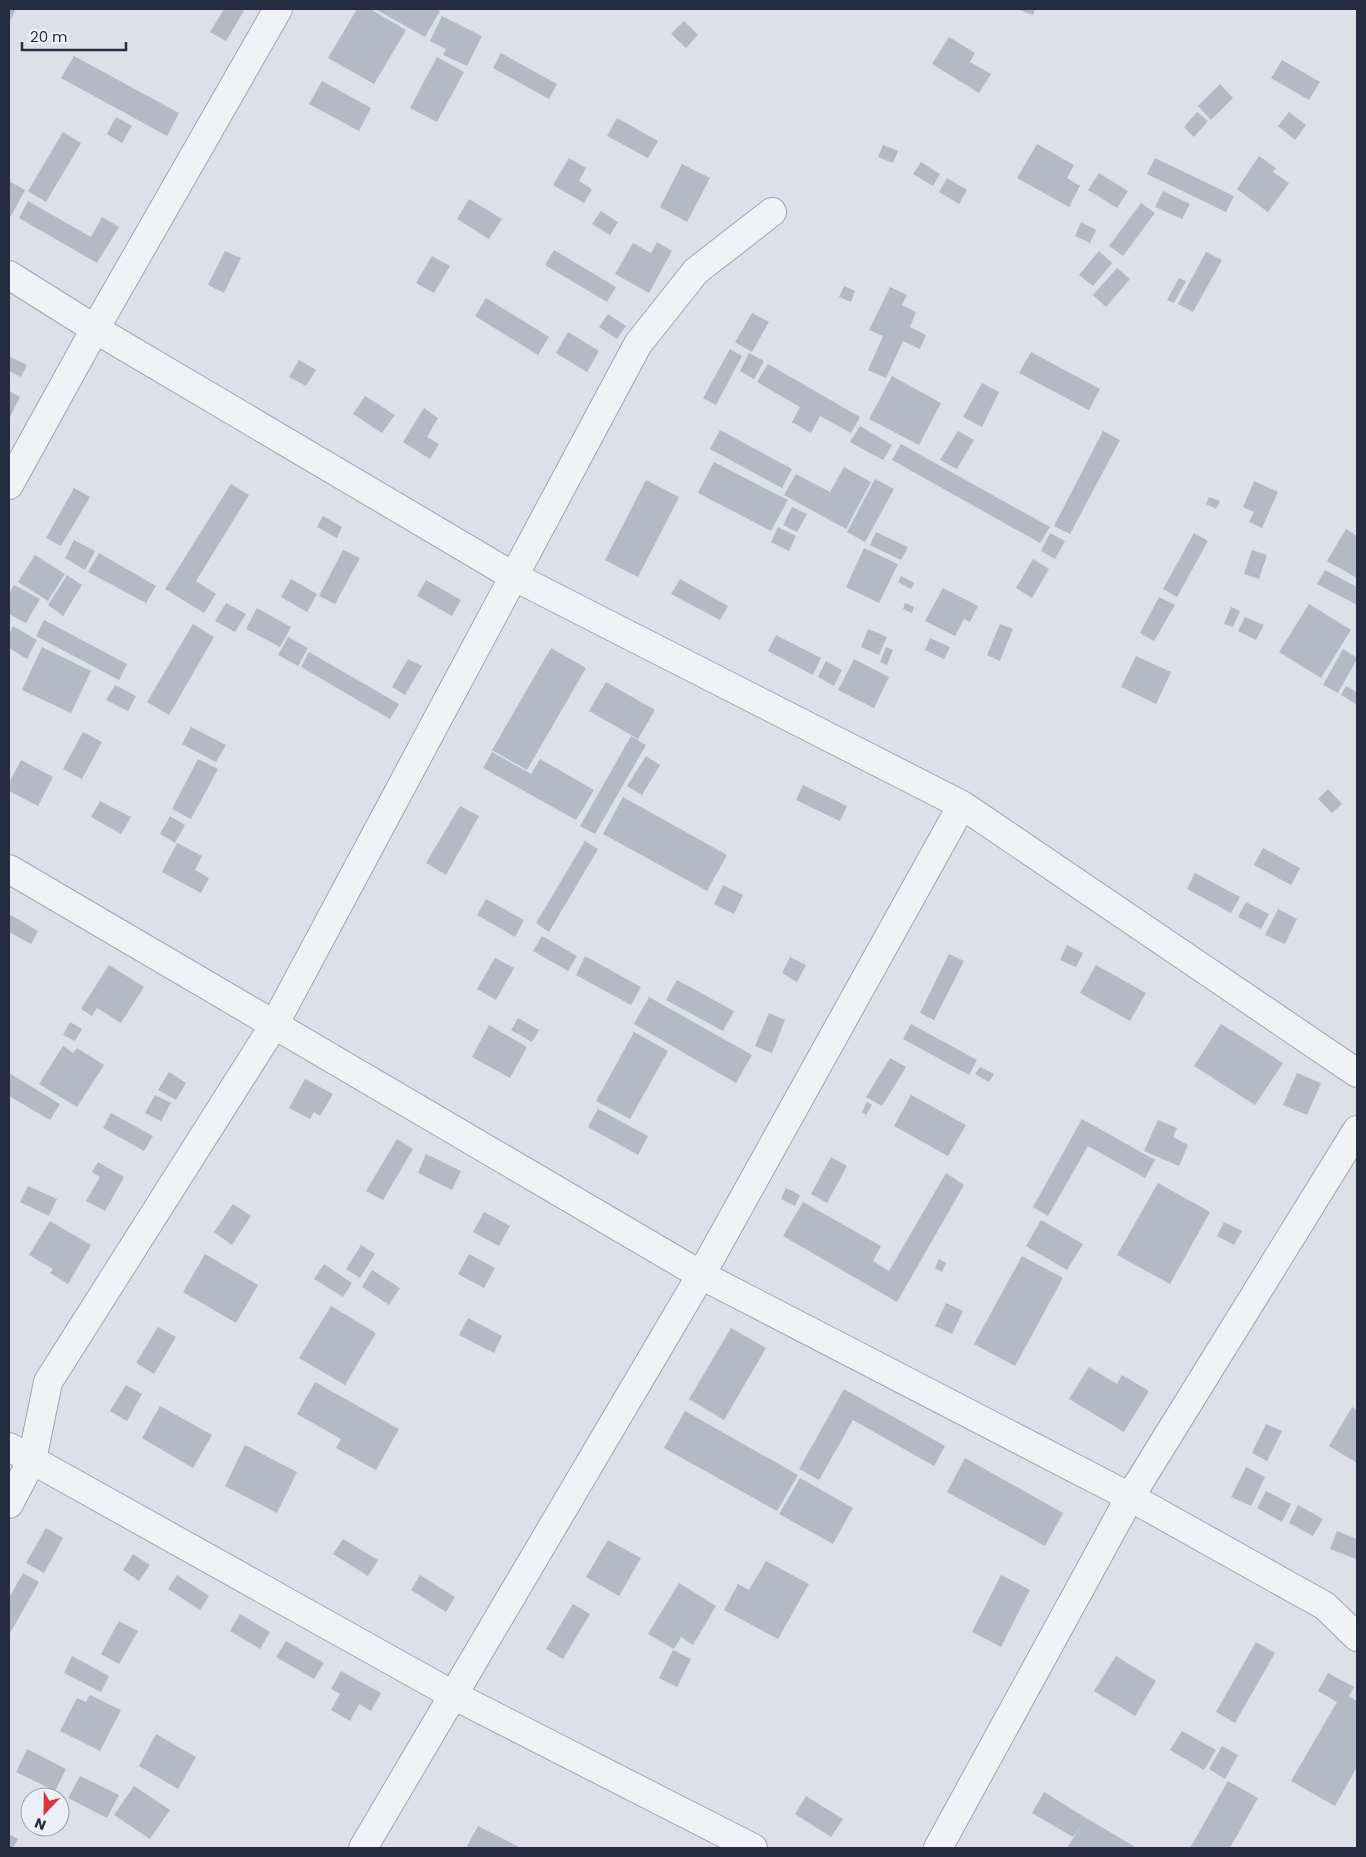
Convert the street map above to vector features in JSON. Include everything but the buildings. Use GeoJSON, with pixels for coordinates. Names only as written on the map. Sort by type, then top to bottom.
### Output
{"type":"FeatureCollection","features":[{"type":"Feature","properties":{"kind":"street"},"geometry":{"type":"LineString","coordinates":[[9,485],[95,329],[278,9]]}},
{"type":"Feature","properties":{"kind":"street"},"geometry":{"type":"LineString","coordinates":[[9,1504],[32,1460],[48,1382],[274,1025],[638,344],[696,271],[772,212]]}},
{"type":"Feature","properties":{"kind":"street"},"geometry":{"type":"LineString","coordinates":[[9,275],[95,329],[513,576],[962,805],[1357,1073]]}},
{"type":"Feature","properties":{"kind":"street"},"geometry":{"type":"LineString","coordinates":[[362,1848],[701,1275],[962,805]]}},
{"type":"Feature","properties":{"kind":"street"},"geometry":{"type":"LineString","coordinates":[[9,869],[701,1275],[1130,1498],[1325,1606],[1357,1637]]}},
{"type":"Feature","properties":{"kind":"street"},"geometry":{"type":"LineString","coordinates":[[938,1848],[1130,1498],[1357,1130]]}},
{"type":"Feature","properties":{"kind":"street"},"geometry":{"type":"LineString","coordinates":[[9,1447],[453,1695],[753,1848]]}}]}
